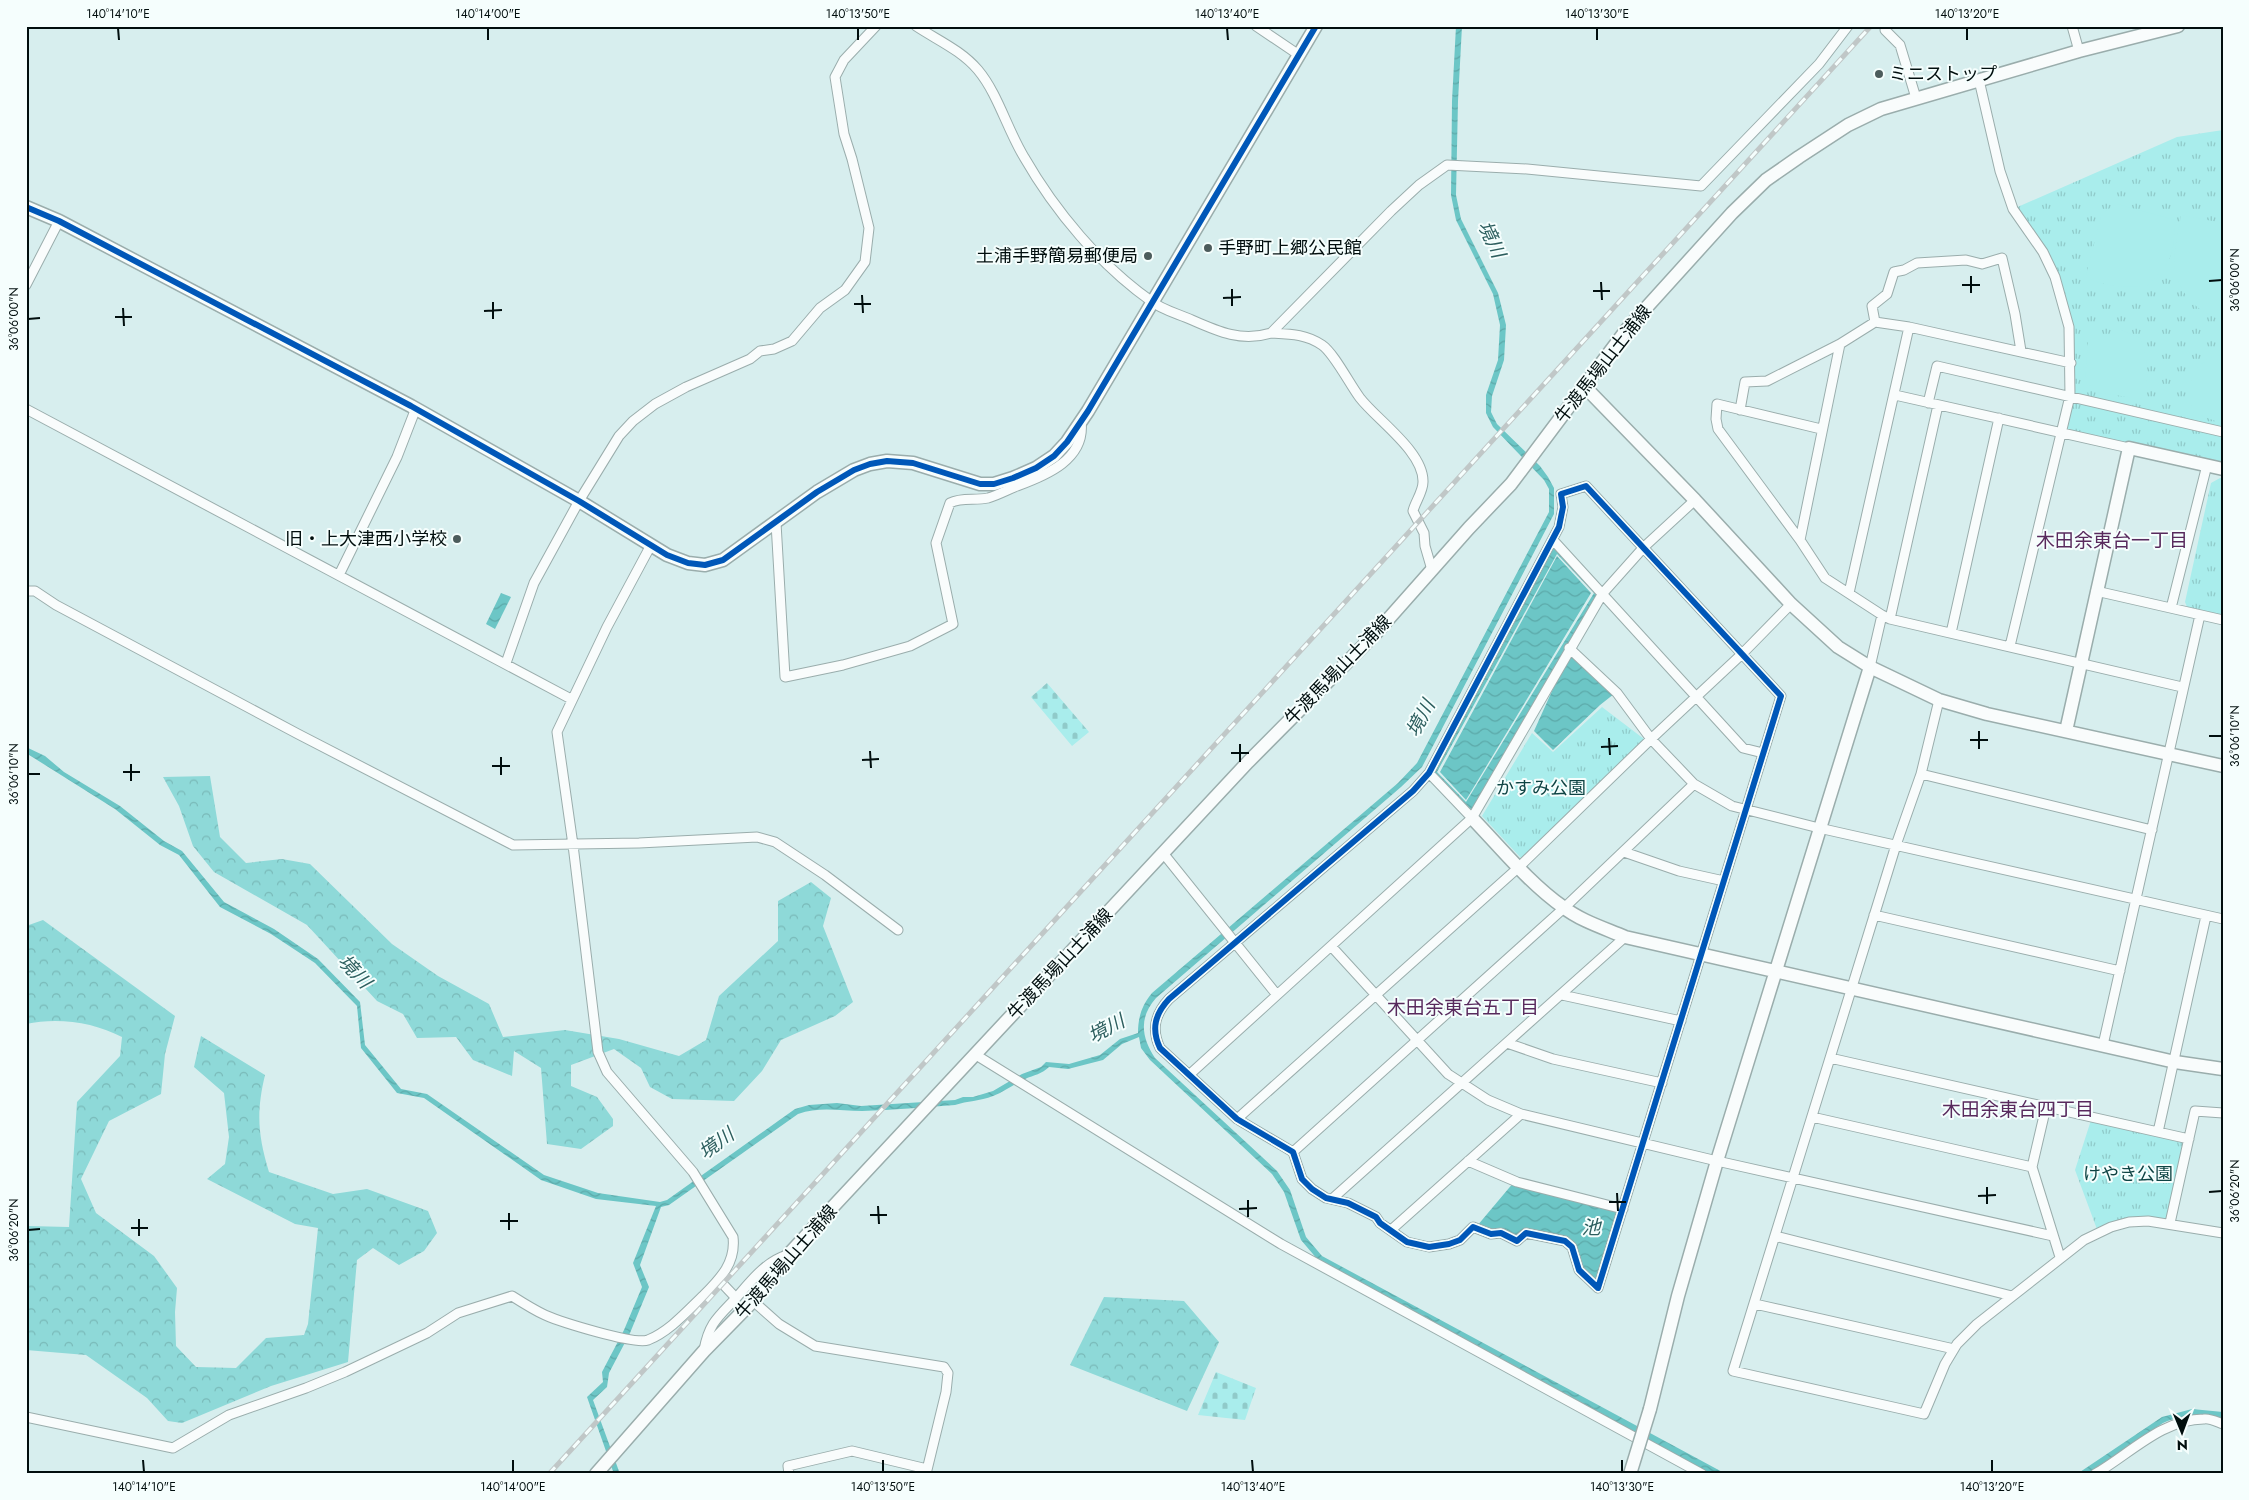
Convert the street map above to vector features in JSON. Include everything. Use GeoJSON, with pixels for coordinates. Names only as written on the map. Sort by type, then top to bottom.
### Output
{"type":"FeatureCollection","features":[{"type":"Feature","properties":{"kind":"street"},"geometry":{"type":"LineString","coordinates":[[506,664],[534,583],[579,501],[619,436],[633,420],[655,404],[750,359],[760,351],[792,341],[820,308],[845,290],[865,262],[869,228],[844,134],[834,77],[844,60],[876,26]]}},
{"type":"Feature","properties":{"kind":"street"},"geometry":{"type":"LineString","coordinates":[[916,26],[955,49],[978,70],[992,92],[1024,157],[1061,211],[1092,248],[1118,274],[1152,302],[1209,328],[1243,338],[1256,338],[1271,333],[1293,333],[1308,337],[1324,346],[1360,399],[1410,451],[1420,467],[1423,482],[1412,511],[1424,534],[1425,546],[1432,570]]}},
{"type":"Feature","properties":{"kind":"street"},"geometry":{"type":"LineString","coordinates":[[1256,26],[1299,55]]}},
{"type":"Feature","properties":{"kind":"street"},"geometry":{"type":"LineString","coordinates":[[26,207],[59,221],[416,408],[579,501],[677,560],[688,563],[714,563],[732,555],[838,479],[854,470],[878,462],[900,461],[913,463],[980,484],[994,484],[1014,478],[1036,468],[1054,456],[1067,442],[1081,421],[1316,26]]}},
{"type":"Feature","properties":{"kind":"street"},"geometry":{"type":"LineString","coordinates":[[1271,333],[1418,185],[1446,165],[1459,164],[1527,169],[1701,186],[1819,64],[1848,26]]}},
{"type":"Feature","properties":{"kind":"street"},"geometry":{"type":"LineString","coordinates":[[2072,26],[2079,51]]}},
{"type":"Feature","properties":{"kind":"street","name":"牛渡馬場山土浦線"},"geometry":{"type":"LineString","coordinates":[[596,1474],[704,1351],[753,1301],[788,1255],[1248,762],[1376,633],[1511,484],[1627,329],[1732,213],[1766,180],[1824,140],[1864,116],[1916,98],[2079,51],[2178,26]]}},
{"type":"Feature","properties":{"kind":"street"},"geometry":{"type":"LineString","coordinates":[[1885,30],[1900,45],[1916,98]]}},
{"type":"Feature","properties":{"kind":"street"},"geometry":{"type":"LineString","coordinates":[[1979,80],[2000,172],[2013,210],[2043,252],[2055,277],[2069,327],[2071,363],[2070,396],[2010,646]]}},
{"type":"Feature","properties":{"kind":"street"},"geometry":{"type":"LineString","coordinates":[[26,285],[59,221]]}},
{"type":"Feature","properties":{"kind":"street"},"geometry":{"type":"LineString","coordinates":[[1875,322],[1872,306],[1887,294],[1894,272],[1904,270],[1917,263],[1966,260],[1982,264],[2002,258],[2015,314],[2021,351]]}},
{"type":"Feature","properties":{"kind":"street"},"geometry":{"type":"LineString","coordinates":[[1740,410],[1745,382],[1767,381],[1840,344],[1875,322],[1909,327],[2071,363]]}},
{"type":"Feature","properties":{"kind":"street"},"geometry":{"type":"LineString","coordinates":[[1849,593],[1909,327]]}},
{"type":"Feature","properties":{"kind":"street"},"geometry":{"type":"LineString","coordinates":[[1800,540],[1840,344]]}},
{"type":"Feature","properties":{"kind":"street"},"geometry":{"type":"LineString","coordinates":[[1928,403],[1937,366],[2223,432]]}},
{"type":"Feature","properties":{"kind":"street"},"geometry":{"type":"LineString","coordinates":[[1585,386],[1695,500],[1791,604],[1838,647],[1870,667],[1939,700],[1987,714],[2223,766]]}},
{"type":"Feature","properties":{"kind":"street"},"geometry":{"type":"LineString","coordinates":[[1895,395],[2223,469]]}},
{"type":"Feature","properties":{"kind":"street"},"geometry":{"type":"LineString","coordinates":[[1822,429],[1717,404],[1716,419],[1718,429],[1826,578],[1886,617],[2182,687]]}},
{"type":"Feature","properties":{"kind":"street"},"geometry":{"type":"LineString","coordinates":[[1630,1474],[1650,1409],[1678,1296],[1717,1161],[1886,617],[1938,405]]}},
{"type":"Feature","properties":{"kind":"street"},"geometry":{"type":"LineString","coordinates":[[339,575],[397,457],[416,408]]}},
{"type":"Feature","properties":{"kind":"street"},"geometry":{"type":"LineString","coordinates":[[26,410],[571,699]]}},
{"type":"Feature","properties":{"kind":"street"},"geometry":{"type":"LineString","coordinates":[[1951,633],[1999,418]]}},
{"type":"Feature","properties":{"kind":"street"},"geometry":{"type":"LineString","coordinates":[[776,523],[785,677],[843,665],[910,646],[953,624],[936,543],[950,502],[987,498],[1038,478],[1060,466],[1075,451],[1083,434],[1081,421]]}},
{"type":"Feature","properties":{"kind":"street"},"geometry":{"type":"LineString","coordinates":[[2066,730],[2129,448]]}},
{"type":"Feature","properties":{"kind":"street"},"geometry":{"type":"LineString","coordinates":[[2171,608],[2207,465]]}},
{"type":"Feature","properties":{"kind":"street"},"geometry":{"type":"LineString","coordinates":[[1586,486],[1644,547],[1781,696],[1598,1288],[1580,1270],[1572,1247],[1565,1241],[1526,1233],[1517,1241],[1502,1233],[1491,1234],[1474,1227],[1460,1240],[1429,1247],[1407,1242],[1380,1223],[1376,1217],[1348,1203],[1332,1199],[1312,1189],[1302,1179],[1293,1152],[1237,1119],[1160,1048],[1154,1032],[1156,1015],[1169,999],[1413,791],[1430,773],[1560,527],[1562,518],[1561,494],[1586,486]]}},
{"type":"Feature","properties":{"kind":"street"},"geometry":{"type":"LineString","coordinates":[[1189,1075],[1472,818],[1569,648],[1603,593],[1644,547],[1695,500]]}},
{"type":"Feature","properties":{"kind":"street"},"geometry":{"type":"LineString","coordinates":[[1553,540],[1743,748],[1763,753]]}},
{"type":"Feature","properties":{"kind":"street"},"geometry":{"type":"LineString","coordinates":[[26,1417],[172,1448],[229,1416],[345,1372],[427,1333],[458,1313],[512,1296],[545,1315],[628,1340],[646,1341],[676,1322],[719,1280],[732,1259],[734,1249],[733,1237],[693,1172],[607,1072],[598,1052],[573,845],[556,732],[629,582],[650,545]]}},
{"type":"Feature","properties":{"kind":"street"},"geometry":{"type":"LineString","coordinates":[[26,591],[35,591],[56,605],[298,734],[513,845],[573,845],[757,837],[776,842],[825,875],[898,930]]}},
{"type":"Feature","properties":{"kind":"street"},"geometry":{"type":"LineString","coordinates":[[2096,591],[2223,620]]}},
{"type":"Feature","properties":{"kind":"street"},"geometry":{"type":"LineString","coordinates":[[1237,1119],[1519,867],[1742,654],[1791,604]]}},
{"type":"Feature","properties":{"kind":"street"},"geometry":{"type":"LineString","coordinates":[[2103,1045],[2169,754],[2182,687],[2200,615]]}},
{"type":"Feature","properties":{"kind":"street"},"geometry":{"type":"LineString","coordinates":[[1569,648],[1617,693],[1651,739],[1694,784],[1713,797],[1746,811],[2223,919]]}},
{"type":"Feature","properties":{"kind":"street"},"geometry":{"type":"LineString","coordinates":[[1939,700],[1921,774],[1874,915],[1734,1372],[1924,1414],[1944,1364],[1954,1349],[1977,1324],[2084,1240],[2111,1227],[2129,1222],[2170,1223],[2223,1233]]}},
{"type":"Feature","properties":{"kind":"street"},"geometry":{"type":"LineString","coordinates":[[1430,773],[1519,867],[1564,908],[1590,923],[1625,937],[2175,1062],[2223,1069]]}},
{"type":"Feature","properties":{"kind":"street"},"geometry":{"type":"LineString","coordinates":[[1921,774],[2152,830]]}},
{"type":"Feature","properties":{"kind":"street"},"geometry":{"type":"LineString","coordinates":[[1293,1152],[1564,908],[1694,784]]}},
{"type":"Feature","properties":{"kind":"street"},"geometry":{"type":"LineString","coordinates":[[1624,852],[1653,863],[1724,881]]}},
{"type":"Feature","properties":{"kind":"street"},"geometry":{"type":"LineString","coordinates":[[1163,853],[1277,995]]}},
{"type":"Feature","properties":{"kind":"street"},"geometry":{"type":"LineString","coordinates":[[1874,915],[2120,971]]}},
{"type":"Feature","properties":{"kind":"street"},"geometry":{"type":"LineString","coordinates":[[2158,1132],[2206,916]]}},
{"type":"Feature","properties":{"kind":"street"},"geometry":{"type":"LineString","coordinates":[[1332,1199],[1625,937]]}},
{"type":"Feature","properties":{"kind":"street"},"geometry":{"type":"LineString","coordinates":[[1332,946],[1416,1041],[1448,1074],[1488,1100],[1521,1114],[1717,1161],[2053,1236]]}},
{"type":"Feature","properties":{"kind":"street"},"geometry":{"type":"LineString","coordinates":[[1562,995],[1681,1022]]}},
{"type":"Feature","properties":{"kind":"street"},"geometry":{"type":"LineString","coordinates":[[1507,1043],[1553,1059],[1662,1083]]}},
{"type":"Feature","properties":{"kind":"street"},"geometry":{"type":"LineString","coordinates":[[976,1055],[1281,1244],[1702,1474]]}},
{"type":"Feature","properties":{"kind":"street"},"geometry":{"type":"LineString","coordinates":[[1830,1058],[2189,1139]]}},
{"type":"Feature","properties":{"kind":"street"},"geometry":{"type":"LineString","coordinates":[[2046,1107],[2032,1166],[2060,1257]]}},
{"type":"Feature","properties":{"kind":"street"},"geometry":{"type":"LineString","coordinates":[[2170,1223],[2195,1110],[2223,1113]]}},
{"type":"Feature","properties":{"kind":"street"},"geometry":{"type":"LineString","coordinates":[[1391,1230],[1521,1114]]}},
{"type":"Feature","properties":{"kind":"street"},"geometry":{"type":"LineString","coordinates":[[1812,1117],[2032,1166]]}},
{"type":"Feature","properties":{"kind":"street"},"geometry":{"type":"LineString","coordinates":[[1468,1161],[1517,1182],[1623,1209]]}},
{"type":"Feature","properties":{"kind":"street"},"geometry":{"type":"LineString","coordinates":[[1776,1236],[2012,1296]]}},
{"type":"Feature","properties":{"kind":"street"},"geometry":{"type":"LineString","coordinates":[[704,1351],[707,1333],[713,1322],[761,1270],[779,1258],[788,1255]]}},
{"type":"Feature","properties":{"kind":"street"},"geometry":{"type":"LineString","coordinates":[[719,1280],[736,1298]]}},
{"type":"Feature","properties":{"kind":"street"},"geometry":{"type":"LineString","coordinates":[[753,1301],[779,1324],[814,1346],[944,1367],[948,1373],[946,1392],[927,1471],[852,1451],[788,1466],[789,1474]]}},
{"type":"Feature","properties":{"kind":"street"},"geometry":{"type":"LineString","coordinates":[[1755,1304],[1954,1349]]}},
{"type":"Feature","properties":{"kind":"street"},"geometry":{"type":"LineString","coordinates":[[2095,1474],[2161,1430],[2183,1422],[2206,1418],[2223,1424]]}},
{"type":"Feature","properties":{"kind":"green space"},"geometry":{"type":"Polygon","coordinates":[[[2223,130],[2223,469],[2060,432],[2070,396],[2069,327],[2055,277],[2013,209],[2177,137],[2223,130]]]}},
{"type":"Feature","properties":{"kind":"green space"},"geometry":{"type":"Polygon","coordinates":[[[2117,204],[2175,220],[2174,242],[2170,257],[2162,270],[2147,286],[2107,285],[2099,283],[2086,275],[2102,213],[2117,204]]]}},
{"type":"Feature","properties":{"kind":"green space"},"geometry":{"type":"Polygon","coordinates":[[[2181,215],[2223,223],[2223,320],[2213,317],[2195,305],[2182,289],[2178,279],[2174,258],[2181,215]]]}},
{"type":"Feature","properties":{"kind":"green space"},"geometry":{"type":"Polygon","coordinates":[[[2121,330],[2140,338],[2143,346],[2147,376],[2141,399],[2095,392],[2085,379],[2088,341],[2121,330]]]}},
{"type":"Feature","properties":{"kind":"green space"},"geometry":{"type":"Polygon","coordinates":[[[2223,354],[2223,424],[2192,412],[2192,372],[2209,358],[2223,354]]]}},
{"type":"Feature","properties":{"kind":"green space"},"geometry":{"type":"Polygon","coordinates":[[[2223,478],[2223,615],[2187,607],[2185,602],[2211,483],[2223,478]]]}},
{"type":"Feature","properties":{"kind":"green space"},"geometry":{"type":"Polygon","coordinates":[[[1047,683],[1089,732],[1072,746],[1031,697],[1047,683]]]}},
{"type":"Feature","properties":{"kind":"green space","name":"かすみ公園"},"geometry":{"type":"Polygon","coordinates":[[[1602,707],[1644,739],[1521,858],[1482,816],[1532,733],[1553,752],[1602,707]]]}},
{"type":"Feature","properties":{"kind":"green space"},"geometry":{"type":"Polygon","coordinates":[[[210,776],[220,837],[246,863],[282,859],[310,864],[392,944],[438,976],[489,1004],[503,1037],[565,1030],[619,1039],[679,1056],[706,1040],[719,996],[778,941],[778,901],[811,882],[831,898],[823,926],[853,1002],[835,1016],[781,1040],[762,1071],[734,1101],[672,1099],[650,1087],[641,1068],[614,1049],[571,1065],[571,1086],[597,1097],[613,1119],[613,1126],[581,1149],[547,1144],[541,1068],[514,1051],[512,1076],[473,1060],[456,1037],[417,1038],[403,1014],[377,1001],[307,925],[214,872],[193,846],[179,806],[163,777],[210,776]]]}},
{"type":"Feature","properties":{"kind":"green space"},"geometry":{"type":"Polygon","coordinates":[[[43,920],[175,1016],[165,1054],[161,1094],[109,1121],[81,1179],[96,1213],[154,1256],[177,1288],[175,1312],[176,1346],[196,1367],[236,1368],[266,1338],[304,1335],[308,1324],[318,1228],[295,1224],[207,1179],[225,1164],[229,1137],[224,1093],[194,1067],[201,1036],[265,1075],[259,1113],[262,1147],[269,1172],[333,1194],[367,1189],[428,1211],[437,1233],[424,1251],[399,1265],[373,1248],[357,1260],[348,1362],[271,1386],[182,1423],[168,1421],[147,1398],[86,1355],[26,1350],[26,1224],[28,1226],[69,1227],[77,1102],[120,1056],[122,1037],[100,1028],[75,1022],[50,1021],[26,1024],[26,926],[43,920]]]}},
{"type":"Feature","properties":{"kind":"green space","name":"けやき公園"},"geometry":{"type":"Polygon","coordinates":[[[2092,1117],[2189,1139],[2170,1223],[2148,1221],[2098,1232],[2075,1170],[2092,1117]]]}},
{"type":"Feature","properties":{"kind":"green space"},"geometry":{"type":"Polygon","coordinates":[[[1104,1297],[1184,1301],[1219,1342],[1187,1411],[1070,1365],[1104,1297]]]}},
{"type":"Feature","properties":{"kind":"green space"},"geometry":{"type":"Polygon","coordinates":[[[1216,1372],[1256,1388],[1245,1420],[1198,1415],[1216,1372]]]}},
{"type":"Feature","properties":{"kind":"water"},"geometry":{"type":"Polygon","coordinates":[[[1456,26],[1462,26],[1456,195],[1461,219],[1498,293],[1506,325],[1504,360],[1492,396],[1491,412],[1497,424],[1540,466],[1548,477],[1554,488],[1554,514],[1422,767],[1156,998],[1147,1012],[1144,1027],[1145,1035],[1155,1058],[1277,1171],[1290,1190],[1306,1237],[1322,1256],[1726,1474],[1712,1474],[1318,1260],[1301,1240],[1284,1192],[1272,1174],[1150,1060],[1141,1048],[1139,1037],[1122,1044],[1103,1060],[1068,1069],[1049,1067],[1041,1073],[983,1099],[955,1105],[862,1111],[814,1110],[798,1114],[669,1205],[661,1207],[640,1265],[649,1287],[630,1333],[609,1373],[607,1387],[593,1400],[620,1474],[614,1474],[587,1397],[603,1382],[602,1372],[624,1330],[642,1287],[633,1263],[656,1206],[596,1199],[541,1180],[424,1098],[397,1093],[361,1048],[357,1006],[315,963],[271,934],[220,907],[179,855],[160,845],[115,809],[26,753],[26,747],[45,756],[64,772],[120,806],[164,841],[182,851],[224,902],[274,929],[318,959],[360,1002],[365,1045],[401,1089],[427,1094],[544,1175],[598,1193],[660,1202],[667,1200],[795,1109],[809,1105],[837,1103],[861,1106],[955,1100],[963,1097],[973,1097],[993,1091],[1022,1074],[1041,1067],[1046,1062],[1069,1064],[1100,1055],[1120,1039],[1138,1033],[1141,1012],[1152,993],[1398,783],[1417,763],[1549,512],[1549,489],[1544,480],[1493,427],[1486,413],[1486,395],[1498,360],[1500,325],[1493,294],[1456,220],[1451,195],[1452,101],[1456,26]]]}},
{"type":"Feature","properties":{"kind":"water"},"geometry":{"type":"Polygon","coordinates":[[[1553,543],[1599,594],[1472,815],[1433,773],[1553,543]],[[1557,554],[1437,772],[1466,802],[1594,593],[1557,554]]]}},
{"type":"Feature","properties":{"kind":"water"},"geometry":{"type":"Polygon","coordinates":[[[1557,556],[1591,593],[1466,800],[1440,772],[1557,556]]]}},
{"type":"Feature","properties":{"kind":"water"},"geometry":{"type":"Polygon","coordinates":[[[501,593],[511,597],[495,629],[486,624],[501,593]]]}},
{"type":"Feature","properties":{"kind":"water"},"geometry":{"type":"Polygon","coordinates":[[[1570,651],[1614,694],[1553,750],[1534,731],[1570,651]]]}},
{"type":"Feature","properties":{"kind":"water","name":"池"},"geometry":{"type":"Polygon","coordinates":[[[1514,1182],[1620,1211],[1598,1285],[1582,1268],[1580,1255],[1575,1246],[1526,1230],[1517,1239],[1477,1226],[1514,1182]]]}},
{"type":"Feature","properties":{"kind":"water"},"geometry":{"type":"Polygon","coordinates":[[[2192,1409],[2223,1412],[2223,1418],[2193,1415],[2170,1420],[2087,1474],[2077,1474],[2162,1417],[2192,1409]]]}},
{"type":"Feature","properties":{"kind":"railway"},"geometry":{"type":"LineString","coordinates":[[549,1474],[1871,26]]}},
{"type":"Feature","properties":{"kind":"cycle path"},"geometry":{"type":"LineString","coordinates":[[26,207],[59,221],[411,406],[579,501],[667,555],[688,563],[705,565],[723,560],[817,492],[854,470],[870,464],[887,461],[913,463],[980,484],[994,484],[1036,468],[1054,456],[1067,442],[1088,411],[1316,26]]}},
{"type":"Feature","properties":{"kind":"cycle path"},"geometry":{"type":"LineString","coordinates":[[1586,486],[1781,696],[1598,1288],[1579,1270],[1572,1247],[1565,1241],[1526,1233],[1517,1241],[1501,1233],[1491,1234],[1473,1227],[1460,1240],[1429,1247],[1407,1242],[1380,1223],[1376,1217],[1348,1203],[1326,1198],[1312,1189],[1302,1179],[1293,1152],[1237,1119],[1160,1048],[1155,1028],[1160,1010],[1169,999],[1413,791],[1429,773],[1559,527],[1563,507],[1561,494],[1586,486]]}},
{"type":"Feature","properties":{"kind":"place","name":"ミニストップ"},"geometry":{"type":"Point","coordinates":[1879,74]}},
{"type":"Feature","properties":{"kind":"place","name":"手野町上郷公民館"},"geometry":{"type":"Point","coordinates":[1208,248]}},
{"type":"Feature","properties":{"kind":"place","name":"土浦手野簡易郵便局"},"geometry":{"type":"Point","coordinates":[1148,256]}},
{"type":"Feature","properties":{"kind":"place","name":"旧・上大津西小学校"},"geometry":{"type":"Point","coordinates":[457,539]}},
{"type":"Feature","properties":{"kind":"district","name":"木田余東台一丁目"},"geometry":{"type":"Point","coordinates":[2112,540]}},
{"type":"Feature","properties":{"kind":"district","name":"木田余東台五丁目"},"geometry":{"type":"Point","coordinates":[1463,1007]}},
{"type":"Feature","properties":{"kind":"district","name":"木田余東台四丁目"},"geometry":{"type":"Point","coordinates":[2018,1109]}},
{"type":"Feature","properties":{"kind":"water label","name":"境川"},"geometry":{"type":"Point","coordinates":[1492,239]}},
{"type":"Feature","properties":{"kind":"water label","name":"境川"},"geometry":{"type":"Point","coordinates":[1420,718]}},
{"type":"Feature","properties":{"kind":"water label","name":"境川"},"geometry":{"type":"Point","coordinates":[355,971]}},
{"type":"Feature","properties":{"kind":"water label","name":"境川"},"geometry":{"type":"Point","coordinates":[1106,1028]}},
{"type":"Feature","properties":{"kind":"water label","name":"境川"},"geometry":{"type":"Point","coordinates":[716,1143]}}]}
